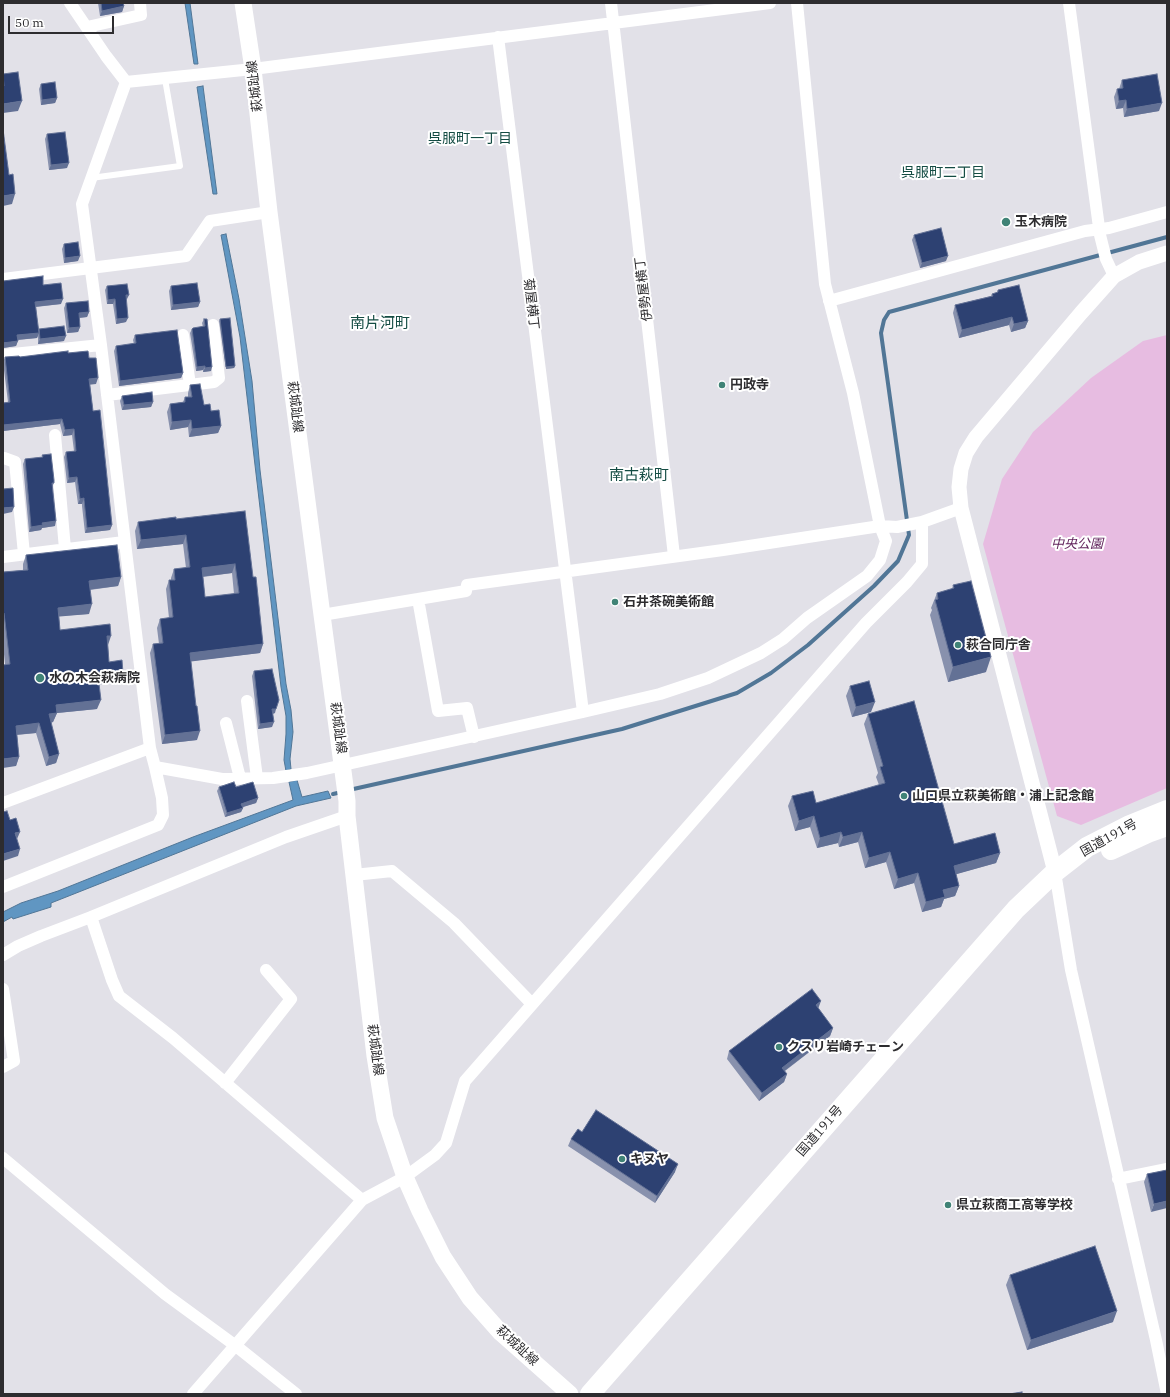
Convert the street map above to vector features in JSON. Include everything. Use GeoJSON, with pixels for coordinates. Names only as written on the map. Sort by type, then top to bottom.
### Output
{"type":"FeatureCollection","features":[{"type":"Feature","properties":{"kind":"highway","name":"国道191号"},"geometry":{"type":"LineString","coordinates":[[595,1392],[1016,909],[1055,872],[1087,847],[1130,825],[1167,810]]}},
{"type":"Feature","properties":{"kind":"highway","name":"国道191号"},"geometry":{"type":"LineString","coordinates":[[1055,872],[1094,859],[1127,842],[1167,826]]}},
{"type":"Feature","properties":{"kind":"main road","name":"萩城趾線"},"geometry":{"type":"LineString","coordinates":[[243,3],[253,69],[269,212],[343,764],[375,1056],[385,1118],[405,1177],[420,1211],[443,1257],[470,1298],[501,1333],[570,1394]]}},
{"type":"Feature","properties":{"kind":"street"},"geometry":{"type":"LineString","coordinates":[[70,3],[126,82]]}},
{"type":"Feature","properties":{"kind":"street"},"geometry":{"type":"LineString","coordinates":[[87,27],[141,15],[140,3]]}},
{"type":"Feature","properties":{"kind":"street","name":"伊勢屋横丁"},"geometry":{"type":"LineString","coordinates":[[611,3],[674,556]]}},
{"type":"Feature","properties":{"kind":"street"},"geometry":{"type":"LineString","coordinates":[[126,82],[253,69],[770,3]]}},
{"type":"Feature","properties":{"kind":"street"},"geometry":{"type":"LineString","coordinates":[[155,767],[222,778],[273,778],[307,773],[343,764],[474,737],[660,694],[708,678],[761,653],[783,639],[823,606],[867,576],[880,560],[886,541],[880,526],[853,393],[825,284],[797,3]]}},
{"type":"Feature","properties":{"kind":"street"},"geometry":{"type":"LineString","coordinates":[[1069,3],[1100,235],[1105,254],[1114,276]]}},
{"type":"Feature","properties":{"kind":"street","name":"菊屋横丁"},"geometry":{"type":"LineString","coordinates":[[498,37],[582,712]]}},
{"type":"Feature","properties":{"kind":"street"},"geometry":{"type":"LineString","coordinates":[[3,887],[158,825],[163,815],[162,798],[150,748],[101,345],[82,204],[126,82]]}},
{"type":"Feature","properties":{"kind":"street"},"geometry":{"type":"LineString","coordinates":[[3,279],[186,256],[210,221],[269,212]]}},
{"type":"Feature","properties":{"kind":"street"},"geometry":{"type":"LineString","coordinates":[[829,301],[1085,231],[1109,228],[1167,212]]}},
{"type":"Feature","properties":{"kind":"street"},"geometry":{"type":"LineString","coordinates":[[1166,1394],[1165,1373],[1118,1179],[1071,970],[1055,872],[961,508],[959,487],[961,469],[966,453],[976,437],[1081,313],[1114,276],[1138,262],[1167,253]]}},
{"type":"Feature","properties":{"kind":"street"},"geometry":{"type":"LineString","coordinates":[[107,395],[214,382],[219,378],[213,325]]}},
{"type":"Feature","properties":{"kind":"street"},"geometry":{"type":"LineString","coordinates":[[183,335],[190,385]]}},
{"type":"Feature","properties":{"kind":"street"},"geometry":{"type":"LineString","coordinates":[[3,355],[101,345]]}},
{"type":"Feature","properties":{"kind":"street"},"geometry":{"type":"LineString","coordinates":[[55,435],[65,549]]}},
{"type":"Feature","properties":{"kind":"street"},"geometry":{"type":"LineString","coordinates":[[4,458],[15,462],[24,554]]}},
{"type":"Feature","properties":{"kind":"street"},"geometry":{"type":"LineString","coordinates":[[322,615],[466,591],[467,585],[723,550],[880,526],[897,527],[917,523],[961,508]]}},
{"type":"Feature","properties":{"kind":"street"},"geometry":{"type":"LineString","coordinates":[[193,1394],[362,1200],[405,1177],[435,1155],[446,1143],[465,1081],[866,623],[907,582],[922,564],[917,523]]}},
{"type":"Feature","properties":{"kind":"street"},"geometry":{"type":"LineString","coordinates":[[3,557],[124,542]]}},
{"type":"Feature","properties":{"kind":"street"},"geometry":{"type":"LineString","coordinates":[[418,599],[438,711],[467,708],[474,737]]}},
{"type":"Feature","properties":{"kind":"street"},"geometry":{"type":"LineString","coordinates":[[247,700],[257,778]]}},
{"type":"Feature","properties":{"kind":"street"},"geometry":{"type":"LineString","coordinates":[[226,723],[240,778]]}},
{"type":"Feature","properties":{"kind":"street"},"geometry":{"type":"LineString","coordinates":[[3,803],[150,748]]}},
{"type":"Feature","properties":{"kind":"street"},"geometry":{"type":"LineString","coordinates":[[3,955],[18,946],[41,936],[286,837],[347,809]]}},
{"type":"Feature","properties":{"kind":"street"},"geometry":{"type":"LineString","coordinates":[[354,875],[392,871],[454,923],[532,1004]]}},
{"type":"Feature","properties":{"kind":"street"},"geometry":{"type":"LineString","coordinates":[[91,917],[112,980],[119,996],[173,1038],[362,1200]]}},
{"type":"Feature","properties":{"kind":"street"},"geometry":{"type":"LineString","coordinates":[[225,1082],[291,999],[266,970]]}},
{"type":"Feature","properties":{"kind":"street"},"geometry":{"type":"LineString","coordinates":[[3,989],[14,1061],[3,1067]]}},
{"type":"Feature","properties":{"kind":"street"},"geometry":{"type":"LineString","coordinates":[[3,1158],[165,1294],[236,1346],[296,1394]]}},
{"type":"Feature","properties":{"kind":"street"},"geometry":{"type":"LineString","coordinates":[[1118,1179],[1167,1169]]}},
{"type":"Feature","properties":{"kind":"lane"},"geometry":{"type":"LineString","coordinates":[[91,178],[180,166],[165,79]]}},
{"type":"Feature","properties":{"kind":"green space","name":"中央公園"},"geometry":{"type":"Polygon","coordinates":[[[1167,335],[1167,788],[1081,825],[1057,816],[983,544],[1002,479],[1033,432],[1091,378],[1143,341],[1167,335]]]}},
{"type":"Feature","properties":{"kind":"water"},"geometry":{"type":"Polygon","coordinates":[[[185,3],[190,3],[198,64],[194,64],[185,3]]]}},
{"type":"Feature","properties":{"kind":"water"},"geometry":{"type":"Polygon","coordinates":[[[203,86],[217,194],[213,194],[197,87],[203,86]]]}},
{"type":"Feature","properties":{"kind":"water"},"geometry":{"type":"Polygon","coordinates":[[[226,234],[239,299],[252,381],[260,470],[286,684],[291,710],[293,732],[290,759],[291,769],[286,771],[284,760],[286,716],[281,687],[240,337],[221,235],[226,234]]]}},
{"type":"Feature","properties":{"kind":"water"},"geometry":{"type":"Polygon","coordinates":[[[297,780],[302,797],[328,791],[331,798],[296,806],[51,903],[51,907],[13,919],[12,917],[3,922],[3,912],[21,903],[58,891],[193,837],[293,800],[289,782],[297,780]]]}},
{"type":"Feature","properties":{"kind":"building"},"geometry":{"type":"Polygon","coordinates":[[[101,3],[123,3],[124,6],[102,11],[101,3]]]}},
{"type":"Feature","properties":{"kind":"building"},"geometry":{"type":"Polygon","coordinates":[[[18,72],[22,101],[3,104],[3,74],[18,72]]]}},
{"type":"Feature","properties":{"kind":"building"},"geometry":{"type":"Polygon","coordinates":[[[1157,74],[1162,103],[1127,109],[1126,100],[1119,101],[1117,89],[1123,88],[1122,80],[1157,74]]]}},
{"type":"Feature","properties":{"kind":"building"},"geometry":{"type":"Polygon","coordinates":[[[55,82],[57,98],[42,100],[41,84],[55,82]]]}},
{"type":"Feature","properties":{"kind":"building"},"geometry":{"type":"Polygon","coordinates":[[[3,129],[9,175],[13,174],[15,194],[3,196],[3,129]]]}},
{"type":"Feature","properties":{"kind":"building"},"geometry":{"type":"Polygon","coordinates":[[[65,132],[69,163],[51,165],[47,134],[65,132]]]}},
{"type":"Feature","properties":{"kind":"building"},"geometry":{"type":"Polygon","coordinates":[[[941,228],[948,256],[922,263],[914,235],[941,228]]]}},
{"type":"Feature","properties":{"kind":"building"},"geometry":{"type":"Polygon","coordinates":[[[78,242],[80,256],[65,258],[64,244],[78,242]]]}},
{"type":"Feature","properties":{"kind":"building"},"geometry":{"type":"Polygon","coordinates":[[[43,276],[43,285],[61,283],[63,299],[35,302],[39,333],[17,335],[18,341],[3,343],[3,281],[43,276]]]}},
{"type":"Feature","properties":{"kind":"building"},"geometry":{"type":"Polygon","coordinates":[[[197,283],[200,302],[173,305],[171,286],[197,283]]]}},
{"type":"Feature","properties":{"kind":"building"},"geometry":{"type":"Polygon","coordinates":[[[127,284],[129,295],[126,295],[128,318],[117,319],[115,299],[108,300],[107,286],[127,284]]]}},
{"type":"Feature","properties":{"kind":"building"},"geometry":{"type":"Polygon","coordinates":[[[1019,285],[1028,321],[1014,324],[1012,317],[962,330],[955,305],[993,296],[992,294],[998,292],[998,290],[1019,285]]]}},
{"type":"Feature","properties":{"kind":"building"},"geometry":{"type":"Polygon","coordinates":[[[88,301],[89,312],[79,313],[80,327],[69,328],[66,303],[88,301]]]}},
{"type":"Feature","properties":{"kind":"building"},"geometry":{"type":"Polygon","coordinates":[[[230,318],[235,366],[226,367],[220,319],[230,318]]]}},
{"type":"Feature","properties":{"kind":"building"},"geometry":{"type":"Polygon","coordinates":[[[204,319],[207,319],[212,367],[205,368],[205,366],[197,367],[192,329],[205,326],[204,319]]]}},
{"type":"Feature","properties":{"kind":"building"},"geometry":{"type":"Polygon","coordinates":[[[64,326],[66,336],[40,339],[39,329],[64,326]]]}},
{"type":"Feature","properties":{"kind":"building"},"geometry":{"type":"Polygon","coordinates":[[[177,330],[183,373],[120,381],[116,346],[136,343],[135,335],[177,330]]]}},
{"type":"Feature","properties":{"kind":"building"},"geometry":{"type":"Polygon","coordinates":[[[68,351],[68,353],[88,351],[89,358],[96,358],[98,378],[89,379],[93,411],[100,410],[112,525],[87,528],[84,498],[80,499],[77,477],[69,478],[66,452],[76,451],[74,429],[65,430],[62,419],[3,425],[3,403],[10,402],[5,357],[20,357],[68,351]]]}},
{"type":"Feature","properties":{"kind":"building"},"geometry":{"type":"Polygon","coordinates":[[[200,384],[204,405],[210,404],[211,411],[219,410],[221,426],[192,429],[191,420],[172,422],[170,404],[185,402],[185,397],[192,397],[190,385],[200,384]]]}},
{"type":"Feature","properties":{"kind":"building"},"geometry":{"type":"Polygon","coordinates":[[[152,392],[153,402],[124,405],[122,396],[152,392]]]}},
{"type":"Feature","properties":{"kind":"building"},"geometry":{"type":"Polygon","coordinates":[[[51,454],[56,521],[42,523],[43,525],[31,527],[25,459],[43,457],[42,455],[51,454]]]}},
{"type":"Feature","properties":{"kind":"building"},"geometry":{"type":"Polygon","coordinates":[[[13,488],[14,507],[3,508],[3,489],[13,488]]]}},
{"type":"Feature","properties":{"kind":"building"},"geometry":{"type":"Polygon","coordinates":[[[245,511],[253,577],[256,577],[263,644],[190,653],[200,731],[165,735],[153,644],[163,643],[160,619],[173,617],[169,580],[175,580],[174,569],[190,567],[186,535],[141,540],[138,522],[176,517],[176,519],[245,511]],[[235,564],[202,568],[205,597],[239,593],[235,564]]]}},
{"type":"Feature","properties":{"kind":"building"},"geometry":{"type":"Polygon","coordinates":[[[117,545],[121,577],[89,581],[92,604],[58,608],[60,630],[110,624],[111,636],[107,636],[109,662],[122,660],[123,673],[98,676],[101,700],[56,705],[57,713],[49,714],[59,754],[49,757],[39,723],[16,726],[19,757],[3,759],[3,665],[10,664],[3,613],[3,572],[28,570],[26,555],[117,545]]]}},
{"type":"Feature","properties":{"kind":"building","name":"萩合同庁舎"},"geometry":{"type":"Polygon","coordinates":[[[971,581],[991,657],[953,667],[935,600],[938,599],[937,593],[954,588],[953,585],[971,581]]]}},
{"type":"Feature","properties":{"kind":"building"},"geometry":{"type":"Polygon","coordinates":[[[272,669],[279,700],[276,709],[272,709],[274,722],[260,724],[254,671],[272,669]]]}},
{"type":"Feature","properties":{"kind":"building"},"geometry":{"type":"Polygon","coordinates":[[[869,681],[875,702],[856,707],[850,686],[869,681]]]}},
{"type":"Feature","properties":{"kind":"building","name":"山口県立萩美術館・浦上記念館"},"geometry":{"type":"Polygon","coordinates":[[[914,701],[954,844],[995,833],[1000,853],[954,866],[959,886],[943,890],[945,897],[926,902],[918,873],[898,879],[890,852],[869,858],[862,832],[843,837],[841,832],[820,838],[814,816],[799,821],[792,796],[813,791],[816,803],[885,783],[880,767],[883,766],[868,714],[914,701]]]}},
{"type":"Feature","properties":{"kind":"building"},"geometry":{"type":"Polygon","coordinates":[[[234,782],[236,787],[253,782],[258,798],[241,804],[243,808],[227,813],[219,787],[234,782]]]}},
{"type":"Feature","properties":{"kind":"building"},"geometry":{"type":"Polygon","coordinates":[[[7,811],[10,820],[16,818],[20,832],[15,833],[20,849],[3,854],[3,812],[7,811]]]}},
{"type":"Feature","properties":{"kind":"building","name":"クスリ岩崎チェーン"},"geometry":{"type":"Polygon","coordinates":[[[812,989],[821,1001],[816,1005],[833,1028],[782,1068],[787,1074],[762,1093],[729,1051],[812,989]]]}},
{"type":"Feature","properties":{"kind":"building","name":"キヌヤ"},"geometry":{"type":"Polygon","coordinates":[[[596,1110],[678,1164],[657,1196],[571,1139],[578,1129],[582,1132],[596,1110]]]}},
{"type":"Feature","properties":{"kind":"building"},"geometry":{"type":"Polygon","coordinates":[[[1167,1170],[1167,1201],[1154,1204],[1147,1174],[1167,1170]]]}},
{"type":"Feature","properties":{"kind":"building"},"geometry":{"type":"Polygon","coordinates":[[[1095,1246],[1117,1311],[1031,1340],[1010,1275],[1095,1246]]]}},
{"type":"Feature","properties":{"kind":"building"},"geometry":{"type":"Polygon","coordinates":[[[1022,1392],[1022,1394],[1009,1394],[1022,1392]]]}},
{"type":"Feature","properties":{"kind":"waterway"},"geometry":{"type":"LineString","coordinates":[[349,790],[622,729],[737,693],[771,673],[808,645],[874,586],[898,561],[909,535],[881,333],[884,320],[889,312],[1167,237]]}},
{"type":"Feature","properties":{"kind":"waterway"},"geometry":{"type":"LineString","coordinates":[[333,794],[342,792]]}},
{"type":"Feature","properties":{"kind":"place","name":"玉木病院"},"geometry":{"type":"Point","coordinates":[1006,222]}},
{"type":"Feature","properties":{"kind":"place","name":"円政寺"},"geometry":{"type":"Point","coordinates":[722,385]}},
{"type":"Feature","properties":{"kind":"place","name":"石井茶碗美術館"},"geometry":{"type":"Point","coordinates":[615,602]}},
{"type":"Feature","properties":{"kind":"place","name":"萩合同庁舎"},"geometry":{"type":"Point","coordinates":[958,645]}},
{"type":"Feature","properties":{"kind":"place","name":"水の木会萩病院"},"geometry":{"type":"Point","coordinates":[40,678]}},
{"type":"Feature","properties":{"kind":"place","name":"山口県立萩美術館・浦上記念館"},"geometry":{"type":"Point","coordinates":[904,796]}},
{"type":"Feature","properties":{"kind":"place","name":"クスリ岩崎チェーン"},"geometry":{"type":"Point","coordinates":[779,1047]}},
{"type":"Feature","properties":{"kind":"place","name":"キヌヤ"},"geometry":{"type":"Point","coordinates":[622,1159]}},
{"type":"Feature","properties":{"kind":"place","name":"県立萩商工高等学校"},"geometry":{"type":"Point","coordinates":[948,1205]}},
{"type":"Feature","properties":{"kind":"district","name":"呉服町一丁目"},"geometry":{"type":"Point","coordinates":[470,139]}},
{"type":"Feature","properties":{"kind":"district","name":"呉服町二丁目"},"geometry":{"type":"Point","coordinates":[943,173]}},
{"type":"Feature","properties":{"kind":"district","name":"南片河町"},"geometry":{"type":"Point","coordinates":[380,324]}},
{"type":"Feature","properties":{"kind":"district","name":"南古萩町"},"geometry":{"type":"Point","coordinates":[639,476]}}]}
